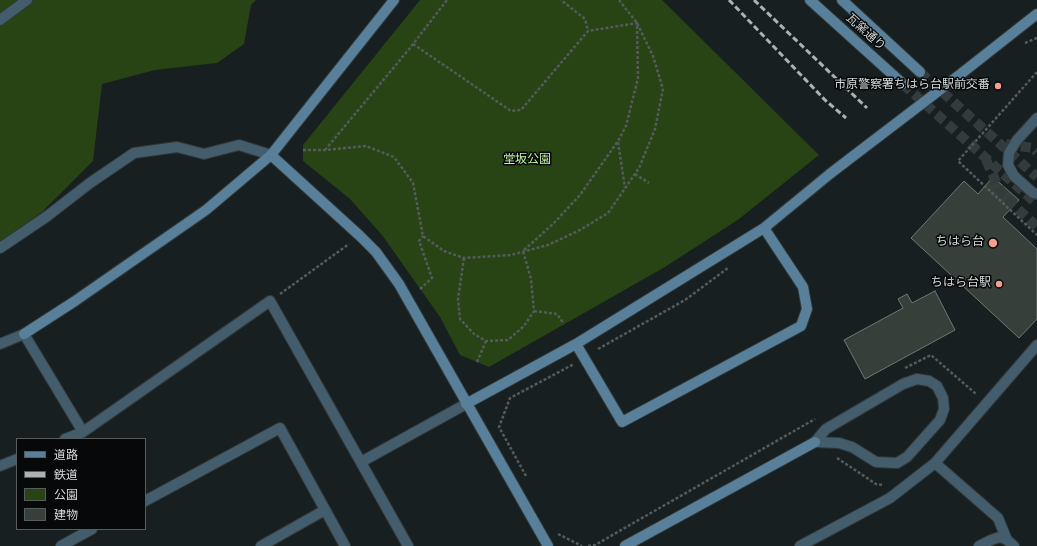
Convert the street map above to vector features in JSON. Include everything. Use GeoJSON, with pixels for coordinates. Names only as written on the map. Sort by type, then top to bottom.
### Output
{"type":"FeatureCollection","features":[{"type":"Feature","properties":{"kind":"street"},"geometry":{"type":"LineString","coordinates":[[0,20],[27,0]]}},
{"type":"Feature","properties":{"kind":"street"},"geometry":{"type":"LineString","coordinates":[[0,344],[24,334],[75,301],[206,210],[271,155],[394,0]]}},
{"type":"Feature","properties":{"kind":"street","name":"瓦窯通り"},"geometry":{"type":"LineString","coordinates":[[810,0],[903,84]]}},
{"type":"Feature","properties":{"kind":"street","name":"瓦窯通り"},"geometry":{"type":"LineString","coordinates":[[842,0],[920,72]]}},
{"type":"Feature","properties":{"kind":"street"},"geometry":{"type":"LineString","coordinates":[[361,462],[576,344],[764,228],[831,173],[1037,14]]}},
{"type":"Feature","properties":{"kind":"street"},"geometry":{"type":"LineString","coordinates":[[1037,118],[1016,140],[1009,153],[1008,165],[1014,176],[1033,193],[1037,194]]}},
{"type":"Feature","properties":{"kind":"street"},"geometry":{"type":"LineString","coordinates":[[0,248],[46,217],[90,183],[134,153],[178,147],[204,154],[239,145],[271,155],[376,252],[399,284],[548,546]]}},
{"type":"Feature","properties":{"kind":"street"},"geometry":{"type":"LineString","coordinates":[[576,344],[622,422],[801,326],[808,309],[803,287],[764,228]]}},
{"type":"Feature","properties":{"kind":"street"},"geometry":{"type":"LineString","coordinates":[[68,438],[83,432],[270,301],[408,546]]}},
{"type":"Feature","properties":{"kind":"street"},"geometry":{"type":"LineString","coordinates":[[24,334],[83,432]]}},
{"type":"Feature","properties":{"kind":"street"},"geometry":{"type":"LineString","coordinates":[[800,546],[890,498],[935,463],[1037,345]]}},
{"type":"Feature","properties":{"kind":"street"},"geometry":{"type":"LineString","coordinates":[[625,546],[815,442],[826,429],[903,384],[918,379],[929,381],[937,386],[943,398],[944,409],[940,420],[907,457],[897,462],[876,462],[852,447],[839,444],[815,442]]}},
{"type":"Feature","properties":{"kind":"street"},"geometry":{"type":"LineString","coordinates":[[146,500],[280,428],[345,546]]}},
{"type":"Feature","properties":{"kind":"street"},"geometry":{"type":"LineString","coordinates":[[0,466],[16,459]]}},
{"type":"Feature","properties":{"kind":"street"},"geometry":{"type":"LineString","coordinates":[[935,463],[998,518],[1010,543]]}},
{"type":"Feature","properties":{"kind":"street"},"geometry":{"type":"LineString","coordinates":[[261,546],[325,510]]}},
{"type":"Feature","properties":{"kind":"street"},"geometry":{"type":"LineString","coordinates":[[61,546],[90,530]]}},
{"type":"Feature","properties":{"kind":"street"},"geometry":{"type":"LineString","coordinates":[[979,546],[1000,537],[1010,543]]}},
{"type":"Feature","properties":{"kind":"path"},"geometry":{"type":"LineString","coordinates":[[324,150],[447,0]]}},
{"type":"Feature","properties":{"kind":"path"},"geometry":{"type":"LineString","coordinates":[[561,0],[585,20],[588,31]]}},
{"type":"Feature","properties":{"kind":"path"},"geometry":{"type":"LineString","coordinates":[[303,150],[324,150],[366,146],[394,157],[413,183],[423,236],[444,251],[464,258],[511,255],[548,245],[580,230],[608,213],[639,168],[655,129],[663,89],[653,56],[637,23],[619,0]]}},
{"type":"Feature","properties":{"kind":"path"},"geometry":{"type":"LineString","coordinates":[[412,44],[511,111],[521,110],[588,31],[637,23]]}},
{"type":"Feature","properties":{"kind":"path"},"geometry":{"type":"LineString","coordinates":[[524,251],[580,195],[618,141],[626,126],[638,78],[637,23]]}},
{"type":"Feature","properties":{"kind":"path"},"geometry":{"type":"LineString","coordinates":[[618,141],[625,189]]}},
{"type":"Feature","properties":{"kind":"path"},"geometry":{"type":"LineString","coordinates":[[635,174],[649,183]]}},
{"type":"Feature","properties":{"kind":"path"},"geometry":{"type":"LineString","coordinates":[[270,301],[360,236]]}},
{"type":"Feature","properties":{"kind":"path"},"geometry":{"type":"LineString","coordinates":[[420,288],[432,278],[419,241],[423,236]]}},
{"type":"Feature","properties":{"kind":"path"},"geometry":{"type":"LineString","coordinates":[[464,258],[458,299],[460,319],[474,334],[486,341],[508,340],[524,326],[534,311],[531,279],[524,251]]}},
{"type":"Feature","properties":{"kind":"path"},"geometry":{"type":"LineString","coordinates":[[598,349],[685,300],[730,267]]}},
{"type":"Feature","properties":{"kind":"path"},"geometry":{"type":"LineString","coordinates":[[534,311],[557,314],[564,324]]}},
{"type":"Feature","properties":{"kind":"path"},"geometry":{"type":"LineString","coordinates":[[477,362],[486,341]]}},
{"type":"Feature","properties":{"kind":"path"},"geometry":{"type":"LineString","coordinates":[[528,480],[499,427],[510,398],[574,364]]}},
{"type":"Feature","properties":{"kind":"path"},"geometry":{"type":"LineString","coordinates":[[833,455],[876,484],[902,489]]}},
{"type":"Feature","properties":{"kind":"path"},"geometry":{"type":"LineString","coordinates":[[555,529],[559,536],[582,546]]}},
{"type":"Feature","properties":{"kind":"green space"},"geometry":{"type":"Polygon","coordinates":[[[0,0],[256,0],[251,5],[244,44],[217,63],[155,70],[102,84],[93,161],[42,212],[0,242],[0,0]]]}},
{"type":"Feature","properties":{"kind":"green space","name":"堂坂公園"},"geometry":{"type":"Polygon","coordinates":[[[420,0],[662,0],[819,155],[739,219],[665,267],[489,367],[460,355],[440,317],[382,235],[350,199],[303,161],[303,145],[420,0]]]}},
{"type":"Feature","properties":{"kind":"building","name":"ちはら台駅"},"geometry":{"type":"Polygon","coordinates":[[[993,177],[1019,200],[1003,217],[1037,249],[1037,319],[1019,338],[911,238],[964,181],[978,194],[993,177]]]}},
{"type":"Feature","properties":{"kind":"building"},"geometry":{"type":"Polygon","coordinates":[[[935,291],[955,330],[865,379],[844,340],[903,308],[898,299],[907,294],[912,303],[935,291]]]}},
{"type":"Feature","properties":{"kind":"tunnel"},"geometry":{"type":"LineString","coordinates":[[920,72],[1037,177]]}},
{"type":"Feature","properties":{"kind":"tunnel"},"geometry":{"type":"LineString","coordinates":[[903,84],[1037,204]]}},
{"type":"Feature","properties":{"kind":"tunnel"},"geometry":{"type":"LineString","coordinates":[[1006,144],[1033,148],[1037,152]]}},
{"type":"Feature","properties":{"kind":"tunnel"},"geometry":{"type":"LineString","coordinates":[[986,160],[1001,193],[1037,227]]}},
{"type":"Feature","properties":{"kind":"railway"},"geometry":{"type":"LineString","coordinates":[[729,0],[825,100],[846,118]]}},
{"type":"Feature","properties":{"kind":"railway"},"geometry":{"type":"LineString","coordinates":[[754,0],[867,108]]}},
{"type":"Feature","properties":{"kind":"place","name":"市原警察署ちはら台駅前交番"},"geometry":{"type":"Point","coordinates":[998,86]}},
{"type":"Feature","properties":{"kind":"place","name":"ちはら台"},"geometry":{"type":"Point","coordinates":[993,243]}},
{"type":"Feature","properties":{"kind":"place","name":"ちはら台駅"},"geometry":{"type":"Point","coordinates":[999,284]}}]}
